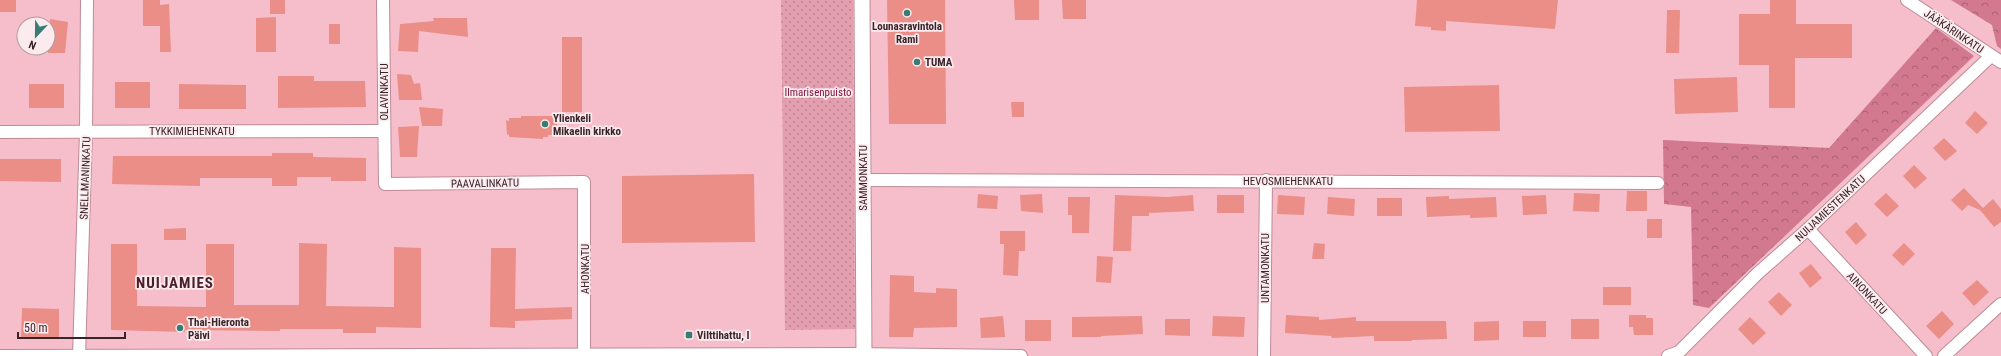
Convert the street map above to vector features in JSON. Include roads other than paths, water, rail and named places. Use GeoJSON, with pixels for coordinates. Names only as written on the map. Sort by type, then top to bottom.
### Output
{"type":"FeatureCollection","features":[{"type":"Feature","properties":{"kind":"street","name":"SNELLMANINKATU"},"geometry":{"type":"LineString","coordinates":[[79,356],[86,132],[87,0]]}},
{"type":"Feature","properties":{"kind":"street","name":"OLAVINKATU"},"geometry":{"type":"LineString","coordinates":[[383,0],[385,184]]}},
{"type":"Feature","properties":{"kind":"street","name":"SAMMONKATU"},"geometry":{"type":"LineString","coordinates":[[862,0],[864,355]]}},
{"type":"Feature","properties":{"kind":"street","name":"JÄÄKÄRINKATU"},"geometry":{"type":"LineString","coordinates":[[1907,0],[1996,59]]}},
{"type":"Feature","properties":{"kind":"street","name":"NUIJAMIESTENKATU"},"geometry":{"type":"LineString","coordinates":[[1668,356],[1679,352],[1758,273],[1996,59]]}},
{"type":"Feature","properties":{"kind":"street","name":"TYKKIMIEHENKATU"},"geometry":{"type":"LineString","coordinates":[[0,132],[384,131]]}},
{"type":"Feature","properties":{"kind":"street","name":"HEVOSMIEHENKATU"},"geometry":{"type":"LineString","coordinates":[[864,180],[1266,180],[1658,183]]}},
{"type":"Feature","properties":{"kind":"street","name":"UNTAMONKATU"},"geometry":{"type":"LineString","coordinates":[[1264,356],[1266,180]]}},
{"type":"Feature","properties":{"kind":"street","name":"PAAVALINKATU"},"geometry":{"type":"LineString","coordinates":[[385,184],[584,182]]}},
{"type":"Feature","properties":{"kind":"street","name":"AHONKATU"},"geometry":{"type":"LineString","coordinates":[[584,182],[584,355]]}},
{"type":"Feature","properties":{"kind":"street","name":"AINONKATU"},"geometry":{"type":"LineString","coordinates":[[1808,229],[1926,356]]}},
{"type":"Feature","properties":{"kind":"street"},"geometry":{"type":"LineString","coordinates":[[1944,356],[2001,304]]}},
{"type":"Feature","properties":{"kind":"street"},"geometry":{"type":"LineString","coordinates":[[0,356],[1021,356]]}},
{"type":"Feature","properties":{"kind":"place","name":"Lounasravintola Rami"},"geometry":{"type":"Point","coordinates":[907,13]}},
{"type":"Feature","properties":{"kind":"place","name":"TUMA"},"geometry":{"type":"Point","coordinates":[917,62]}},
{"type":"Feature","properties":{"kind":"place","name":"Ylienkeli Mikaelin kirkko"},"geometry":{"type":"Point","coordinates":[545,124]}},
{"type":"Feature","properties":{"kind":"place","name":"Thai-Hieronta Päivi"},"geometry":{"type":"Point","coordinates":[180,328]}},
{"type":"Feature","properties":{"kind":"place","name":"Vilttihattu, I"},"geometry":{"type":"Point","coordinates":[689,335]}},
{"type":"Feature","properties":{"kind":"district","name":"NUIJAMIES"},"geometry":{"type":"Point","coordinates":[175,283]}},
{"type":"Feature","properties":{"kind":"park label","name":"Ilmarisenpuisto"},"geometry":{"type":"Point","coordinates":[818,92]}}]}
